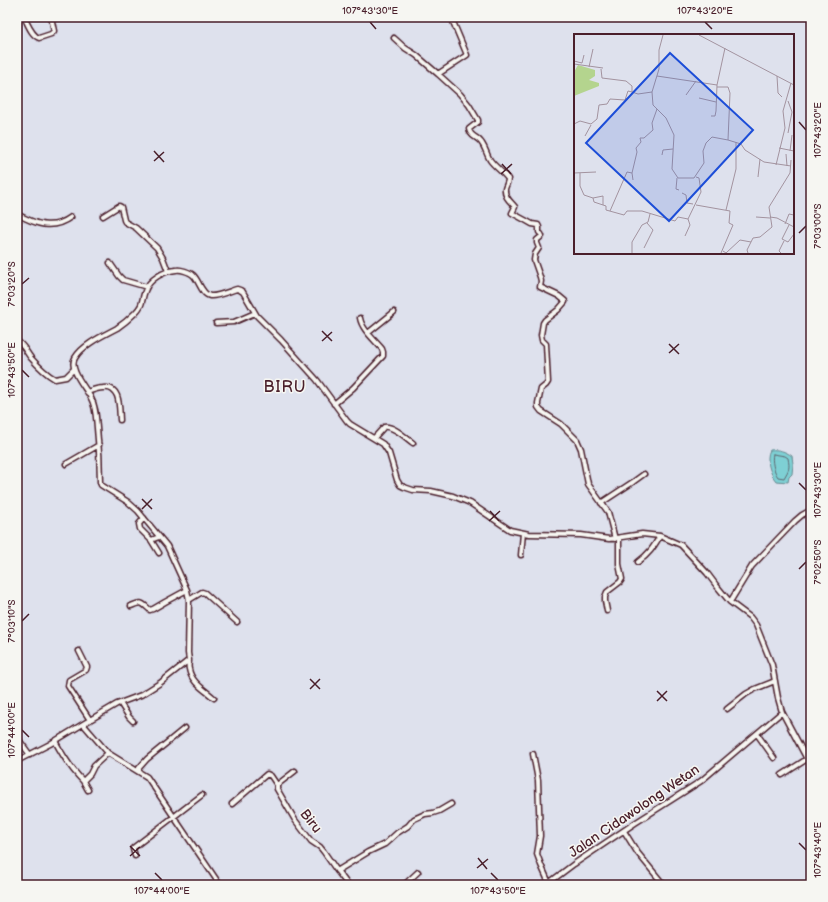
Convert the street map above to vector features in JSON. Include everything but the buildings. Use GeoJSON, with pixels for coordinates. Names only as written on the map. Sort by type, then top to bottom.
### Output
{"type":"FeatureCollection","features":[{"type":"Feature","properties":{"kind":"street"},"geometry":{"type":"LineString","coordinates":[[24,17],[35,37],[39,38],[51,34],[54,31],[51,17]]}},
{"type":"Feature","properties":{"kind":"street"},"geometry":{"type":"LineString","coordinates":[[438,74],[467,55],[451,17]]}},
{"type":"Feature","properties":{"kind":"street"},"geometry":{"type":"LineString","coordinates":[[394,38],[405,48],[416,54],[460,94],[469,105],[478,120],[478,122],[469,129],[469,132],[479,140],[491,161],[508,179],[505,192],[506,196],[515,207],[512,213],[539,227],[539,232],[542,236],[537,240],[539,248],[535,254],[534,260],[541,281],[540,287],[559,296],[565,301],[558,310],[543,323],[541,335],[542,340],[546,344],[548,382],[541,389],[538,406],[541,410],[561,424],[577,440],[581,449],[588,484],[608,512],[617,539],[622,579],[607,592],[605,597],[607,611]]}},
{"type":"Feature","properties":{"kind":"street"},"geometry":{"type":"LineString","coordinates":[[103,216],[119,206],[121,207],[125,222],[139,230],[157,248],[168,271]]}},
{"type":"Feature","properties":{"kind":"street"},"geometry":{"type":"LineString","coordinates":[[17,214],[37,224],[47,225],[61,222],[71,217]]}},
{"type":"Feature","properties":{"kind":"street"},"geometry":{"type":"LineString","coordinates":[[110,263],[119,276],[124,280],[147,287]]}},
{"type":"Feature","properties":{"kind":"street"},"geometry":{"type":"LineString","coordinates":[[214,698],[198,685],[189,670],[189,600],[187,590],[166,546],[144,518],[128,502],[101,485],[96,409],[92,399],[74,369],[74,359],[79,352],[96,338],[118,327],[135,313],[141,305],[145,290],[155,278],[165,272],[178,269],[193,275],[204,291],[211,296],[237,289],[243,292],[255,313],[307,368],[350,424],[383,444],[386,448],[400,485],[413,490],[431,491],[453,496],[470,503],[510,530],[523,533],[581,535],[609,540],[642,534],[660,536],[682,545],[703,568],[730,602],[750,617],[756,625],[772,665],[782,712],[811,764]]}},
{"type":"Feature","properties":{"kind":"street"},"geometry":{"type":"LineString","coordinates":[[368,333],[394,312]]}},
{"type":"Feature","properties":{"kind":"street"},"geometry":{"type":"LineString","coordinates":[[216,323],[234,322],[255,313]]}},
{"type":"Feature","properties":{"kind":"street"},"geometry":{"type":"LineString","coordinates":[[334,404],[353,388],[383,356],[382,349],[363,327],[360,318]]}},
{"type":"Feature","properties":{"kind":"street"},"geometry":{"type":"LineString","coordinates":[[17,341],[22,344],[32,358],[48,375],[55,379],[66,377],[74,369]]}},
{"type":"Feature","properties":{"kind":"street"},"geometry":{"type":"LineString","coordinates":[[87,392],[105,387],[114,391],[119,400],[120,420]]}},
{"type":"Feature","properties":{"kind":"street"},"geometry":{"type":"LineString","coordinates":[[374,438],[386,426],[392,428],[413,443]]}},
{"type":"Feature","properties":{"kind":"street"},"geometry":{"type":"LineString","coordinates":[[66,464],[99,445]]}},
{"type":"Feature","properties":{"kind":"street"},"geometry":{"type":"LineString","coordinates":[[601,502],[644,474]]}},
{"type":"Feature","properties":{"kind":"street"},"geometry":{"type":"LineString","coordinates":[[730,602],[752,566],[795,521],[811,510]]}},
{"type":"Feature","properties":{"kind":"street"},"geometry":{"type":"LineString","coordinates":[[144,518],[139,524],[139,527],[151,540],[159,553]]}},
{"type":"Feature","properties":{"kind":"street"},"geometry":{"type":"LineString","coordinates":[[521,555],[523,533]]}},
{"type":"Feature","properties":{"kind":"street"},"geometry":{"type":"LineString","coordinates":[[638,562],[650,553],[660,536]]}},
{"type":"Feature","properties":{"kind":"street"},"geometry":{"type":"LineString","coordinates":[[151,540],[160,537]]}},
{"type":"Feature","properties":{"kind":"street"},"geometry":{"type":"LineString","coordinates":[[131,606],[143,603],[149,609],[153,610],[187,590]]}},
{"type":"Feature","properties":{"kind":"street"},"geometry":{"type":"LineString","coordinates":[[189,600],[202,592],[205,593],[237,622]]}},
{"type":"Feature","properties":{"kind":"street"},"geometry":{"type":"LineString","coordinates":[[79,651],[87,667],[86,670],[69,680],[68,686],[90,720]]}},
{"type":"Feature","properties":{"kind":"street"},"geometry":{"type":"LineString","coordinates":[[17,761],[55,741],[120,703],[141,695],[160,683],[189,660]]}},
{"type":"Feature","properties":{"kind":"street"},"geometry":{"type":"LineString","coordinates":[[727,709],[746,694],[775,681]]}},
{"type":"Feature","properties":{"kind":"street"},"geometry":{"type":"LineString","coordinates":[[120,703],[129,717],[134,721]]}},
{"type":"Feature","properties":{"kind":"street"},"geometry":{"type":"LineString","coordinates":[[774,758],[757,734],[782,712]]}},
{"type":"Feature","properties":{"kind":"street"},"geometry":{"type":"LineString","coordinates":[[83,724],[108,753],[147,777],[220,885]]}},
{"type":"Feature","properties":{"kind":"street"},"geometry":{"type":"LineString","coordinates":[[139,772],[139,768],[143,763],[185,728]]}},
{"type":"Feature","properties":{"kind":"street","name":"Jalan Cidawolong Wetan"},"geometry":{"type":"LineString","coordinates":[[547,884],[574,864],[701,781],[737,749],[757,734]]}},
{"type":"Feature","properties":{"kind":"street"},"geometry":{"type":"LineString","coordinates":[[17,738],[30,755]]}},
{"type":"Feature","properties":{"kind":"street"},"geometry":{"type":"LineString","coordinates":[[55,741],[67,762],[74,772],[83,780],[88,790]]}},
{"type":"Feature","properties":{"kind":"street"},"geometry":{"type":"LineString","coordinates":[[83,780],[90,774],[94,766],[108,753]]}},
{"type":"Feature","properties":{"kind":"street"},"geometry":{"type":"LineString","coordinates":[[533,754],[538,780],[540,836],[537,854],[547,884]]}},
{"type":"Feature","properties":{"kind":"street"},"geometry":{"type":"LineString","coordinates":[[782,775],[807,759]]}},
{"type":"Feature","properties":{"kind":"street"},"geometry":{"type":"LineString","coordinates":[[232,804],[267,774],[271,776],[277,785],[295,771]]}},
{"type":"Feature","properties":{"kind":"street","name":"Biru"},"geometry":{"type":"LineString","coordinates":[[277,785],[277,789],[295,820],[311,841],[320,847],[348,885]]}},
{"type":"Feature","properties":{"kind":"street"},"geometry":{"type":"LineString","coordinates":[[135,856],[133,848],[202,795]]}},
{"type":"Feature","properties":{"kind":"street"},"geometry":{"type":"LineString","coordinates":[[337,871],[368,852],[385,844],[397,833],[408,826],[414,819],[439,811],[450,804]]}},
{"type":"Feature","properties":{"kind":"street"},"geometry":{"type":"LineString","coordinates":[[624,831],[636,852],[664,885]]}},
{"type":"Feature","properties":{"kind":"street"},"geometry":{"type":"LineString","coordinates":[[404,885],[418,872]]}},
{"type":"Feature","properties":{"kind":"water"},"geometry":{"type":"Polygon","coordinates":[[[770,450],[781,451],[792,456],[792,474],[789,477],[788,482],[776,481],[774,478],[768,461],[770,450]]]}},
{"type":"Feature","properties":{"kind":"district","name":"BIRU"},"geometry":{"type":"Point","coordinates":[285,387]}}]}
